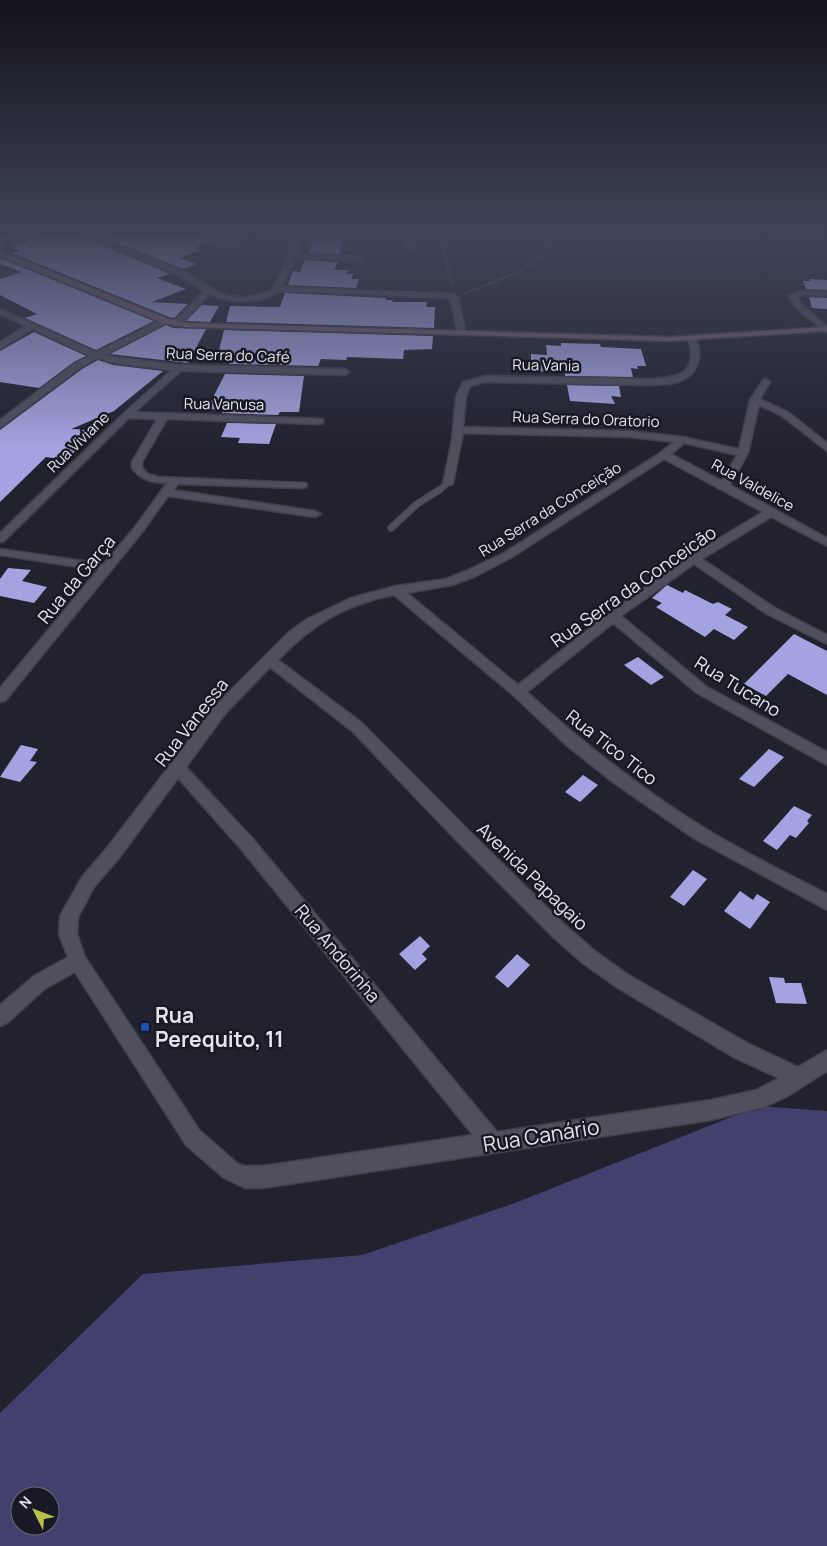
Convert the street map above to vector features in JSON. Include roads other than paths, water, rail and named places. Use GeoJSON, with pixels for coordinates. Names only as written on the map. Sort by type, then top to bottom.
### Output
{"type":"FeatureCollection","features":[{"type":"Feature","properties":{"kind":"street"},"geometry":{"type":"LineString","coordinates":[[125,305],[166,322],[176,324],[692,339],[826,330]]}},
{"type":"Feature","properties":{"kind":"street"},"geometry":{"type":"LineString","coordinates":[[176,324],[194,305]]}},
{"type":"Feature","properties":{"kind":"street"},"geometry":{"type":"LineString","coordinates":[[456,305],[462,333]]}},
{"type":"Feature","properties":{"kind":"street"},"geometry":{"type":"LineString","coordinates":[[798,305],[826,330]]}},
{"type":"Feature","properties":{"kind":"street","name":"Rua Serra do Café"},"geometry":{"type":"LineString","coordinates":[[0,311],[95,354],[113,360],[179,368],[345,372]]}},
{"type":"Feature","properties":{"kind":"street"},"geometry":{"type":"LineString","coordinates":[[0,425],[66,372],[95,354],[141,335],[166,322]]}},
{"type":"Feature","properties":{"kind":"street"},"geometry":{"type":"LineString","coordinates":[[0,346],[32,326]]}},
{"type":"Feature","properties":{"kind":"street","name":"Rua Vania"},"geometry":{"type":"LineString","coordinates":[[448,482],[461,397],[466,384],[472,381],[492,379],[649,382],[675,380],[688,373],[696,360],[696,347],[692,339]]}},
{"type":"Feature","properties":{"kind":"street","name":"Rua Viviane"},"geometry":{"type":"LineString","coordinates":[[0,539],[127,415],[179,368]]}},
{"type":"Feature","properties":{"kind":"street"},"geometry":{"type":"LineString","coordinates":[[724,486],[735,470],[743,453],[755,400],[766,382]]}},
{"type":"Feature","properties":{"kind":"street"},"geometry":{"type":"LineString","coordinates":[[755,400],[785,414],[827,448]]}},
{"type":"Feature","properties":{"kind":"street","name":"Rua Vanusa"},"geometry":{"type":"LineString","coordinates":[[127,415],[320,421]]}},
{"type":"Feature","properties":{"kind":"street"},"geometry":{"type":"LineString","coordinates":[[163,417],[137,462],[137,468],[144,476],[175,480],[302,485]]}},
{"type":"Feature","properties":{"kind":"street","name":"Rua Serra do Oratorio"},"geometry":{"type":"LineString","coordinates":[[457,430],[630,434],[682,440],[743,453]]}},
{"type":"Feature","properties":{"kind":"street","name":"Rua Serra da Conceição"},"geometry":{"type":"LineString","coordinates":[[396,590],[448,582],[470,574],[508,555],[664,456],[682,440]]}},
{"type":"Feature","properties":{"kind":"street","name":"Rua Valdelice"},"geometry":{"type":"LineString","coordinates":[[664,456],[724,486],[827,543]]}},
{"type":"Feature","properties":{"kind":"street","name":"Rua da Garça"},"geometry":{"type":"LineString","coordinates":[[0,697],[108,568],[168,493],[175,480]]}},
{"type":"Feature","properties":{"kind":"street"},"geometry":{"type":"LineString","coordinates":[[168,493],[314,514]]}},
{"type":"Feature","properties":{"kind":"street","name":"Rua Serra da Conceicão"},"geometry":{"type":"LineString","coordinates":[[518,692],[613,616],[694,559],[771,512]]}},
{"type":"Feature","properties":{"kind":"street"},"geometry":{"type":"LineString","coordinates":[[0,552],[108,568]]}},
{"type":"Feature","properties":{"kind":"street"},"geometry":{"type":"LineString","coordinates":[[694,559],[771,611],[827,640]]}},
{"type":"Feature","properties":{"kind":"street","name":"Rua Vanessa"},"geometry":{"type":"LineString","coordinates":[[78,961],[68,934],[68,916],[82,890],[178,768],[220,710],[293,636],[311,622],[355,601],[396,590]]}},
{"type":"Feature","properties":{"kind":"street","name":"Rua Tico Tico"},"geometry":{"type":"LineString","coordinates":[[396,590],[518,692],[571,741],[661,809],[701,834],[827,903]]}},
{"type":"Feature","properties":{"kind":"street","name":"Rua Tucano"},"geometry":{"type":"LineString","coordinates":[[613,616],[702,690],[827,759]]}},
{"type":"Feature","properties":{"kind":"street","name":"Avenida Papagaio"},"geometry":{"type":"LineString","coordinates":[[269,660],[357,727],[462,835],[559,931],[590,958],[624,982],[742,1051],[800,1078]]}},
{"type":"Feature","properties":{"kind":"street","name":"Rua Andorinha"},"geometry":{"type":"LineString","coordinates":[[178,768],[247,844],[493,1143]]}},
{"type":"Feature","properties":{"kind":"street"},"geometry":{"type":"LineString","coordinates":[[0,1017],[40,982],[78,961]]}},
{"type":"Feature","properties":{"kind":"street","name":"Rua Canário"},"geometry":{"type":"LineString","coordinates":[[78,961],[193,1138],[231,1171],[245,1178],[263,1177],[711,1110],[757,1100],[800,1078],[827,1060]]}},
{"type":"Feature","properties":{"kind":"lane"},"geometry":{"type":"LineString","coordinates":[[390,528],[406,512],[448,482]]}},
{"type":"Feature","properties":{"kind":"place","name":"Rua Perequito, 11"},"geometry":{"type":"Point","coordinates":[145,1027]}}]}
